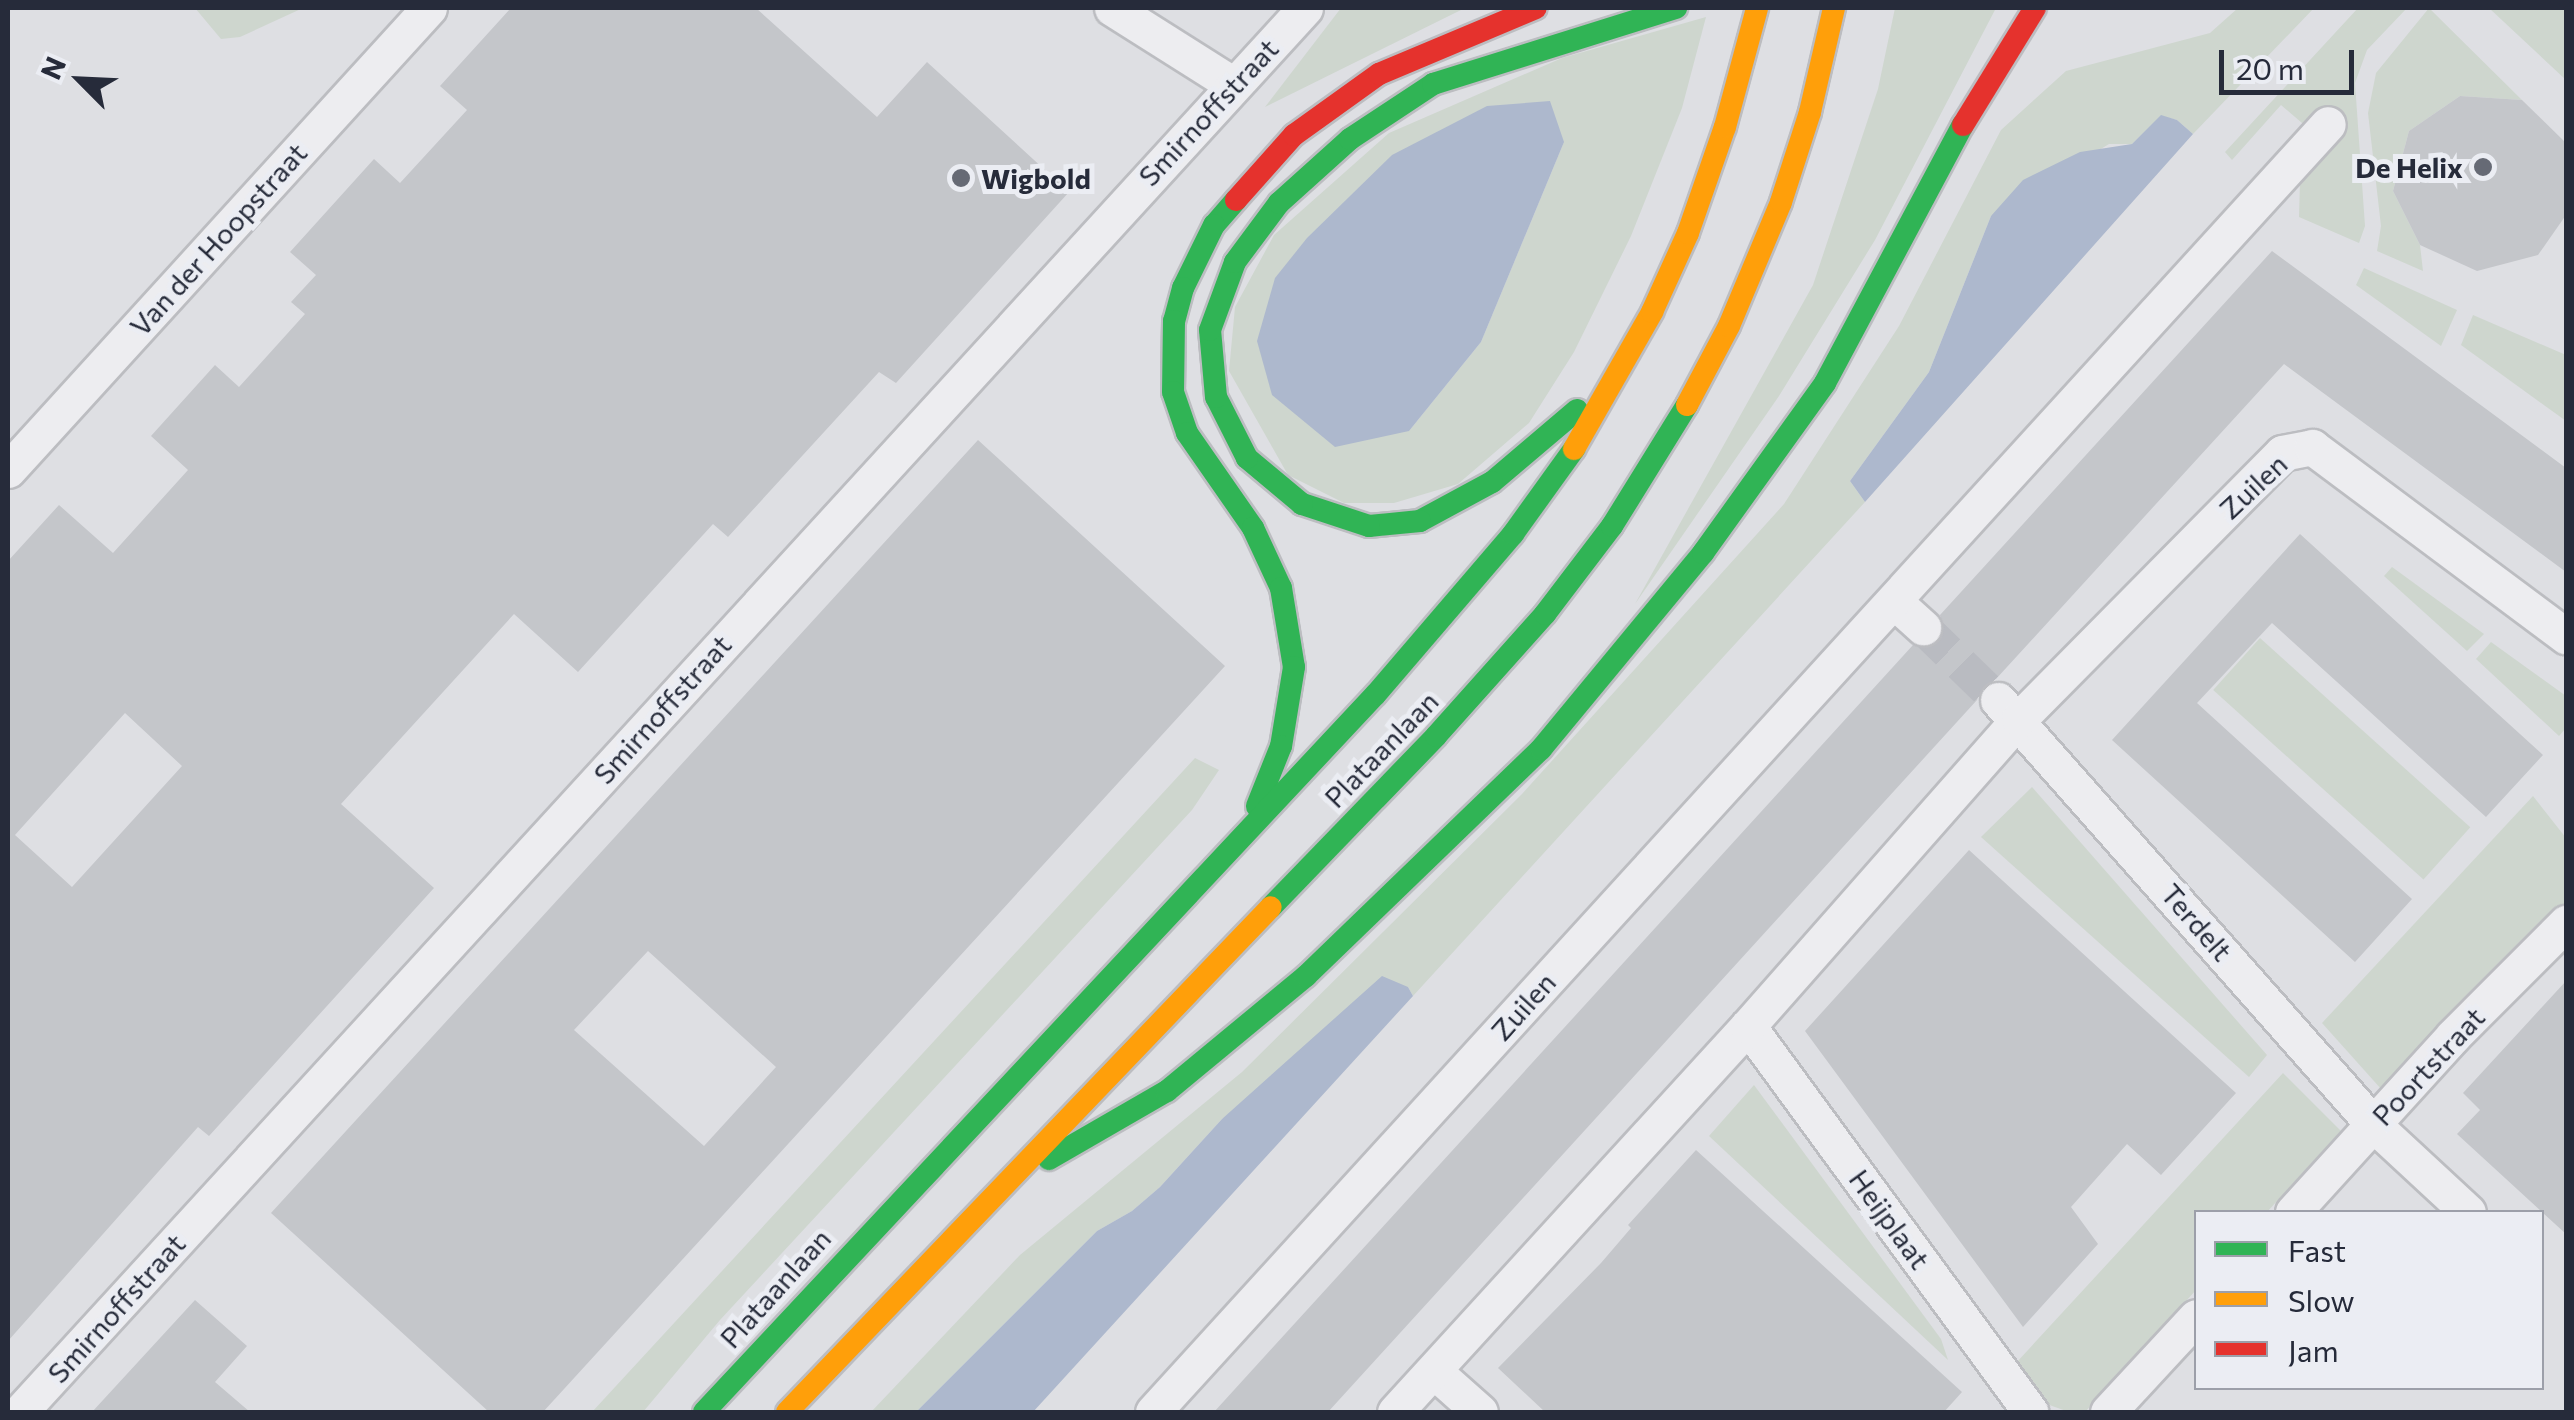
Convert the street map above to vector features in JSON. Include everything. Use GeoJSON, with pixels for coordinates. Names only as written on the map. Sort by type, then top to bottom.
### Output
{"type":"FeatureCollection","features":[{"type":"Feature","properties":{"kind":"highway"},"geometry":{"type":"LineString","coordinates":[[1247,831],[1281,746],[1294,667],[1281,588],[1253,528],[1186,433],[1173,392],[1174,321],[1183,288],[1214,224],[1294,135],[1379,74],[1487,24],[1536,8]]}},
{"type":"Feature","properties":{"kind":"highway"},"geometry":{"type":"LineString","coordinates":[[1620,372],[1492,482],[1420,522],[1369,526],[1302,504],[1272,484],[1246,458],[1216,397],[1210,330],[1235,262],[1279,202],[1350,139],[1433,84],[1676,8]]}},
{"type":"Feature","properties":{"kind":"highway","name":"Plataanlaan"},"geometry":{"type":"LineString","coordinates":[[704,1412],[822,1280],[1247,831],[1468,590],[1574,449],[1620,372],[1688,233],[1746,58],[1757,8]]}},
{"type":"Feature","properties":{"kind":"highway"},"geometry":{"type":"LineString","coordinates":[[995,1190],[1167,1092],[1306,976],[1541,750],[1703,552],[1825,383],[1970,112],[2035,8]]}},
{"type":"Feature","properties":{"kind":"highway","name":"Plataanlaan"},"geometry":{"type":"LineString","coordinates":[[788,1412],[995,1190],[1436,736],[1545,614],[1612,526],[1674,430],[1729,326],[1781,202],[1832,18]]}},
{"type":"Feature","properties":{"kind":"street","name":"Van der Hoopstraat"},"geometry":{"type":"LineString","coordinates":[[8,470],[429,8]]}},
{"type":"Feature","properties":{"kind":"street"},"geometry":{"type":"LineString","coordinates":[[1112,8],[1232,84]]}},
{"type":"Feature","properties":{"kind":"street","name":"Smirnoffstraat"},"geometry":{"type":"LineString","coordinates":[[20,1412],[1304,8]]}},
{"type":"Feature","properties":{"kind":"street","name":"Zuilen"},"geometry":{"type":"LineString","coordinates":[[1152,1412],[2328,124]]}},
{"type":"Feature","properties":{"kind":"street","name":"Zuilen"},"geometry":{"type":"LineString","coordinates":[[1394,1412],[1435,1372],[1748,1026],[2009,709],[2282,454],[2298,447],[2312,447],[2566,636]]}},
{"type":"Feature","properties":{"kind":"street"},"geometry":{"type":"LineString","coordinates":[[1895,602],[1923,628]]}},
{"type":"Feature","properties":{"kind":"street","name":"Terdelt"},"geometry":{"type":"LineString","coordinates":[[2009,709],[2374,1126],[2466,1210]]}},
{"type":"Feature","properties":{"kind":"street","name":"Poortstraat"},"geometry":{"type":"LineString","coordinates":[[2295,1210],[2452,1036],[2566,923]]}},
{"type":"Feature","properties":{"kind":"street","name":"Heijplaat"},"geometry":{"type":"LineString","coordinates":[[1748,1026],[2030,1412]]}},
{"type":"Feature","properties":{"kind":"street"},"geometry":{"type":"LineString","coordinates":[[2108,1412],[2194,1318]]}},
{"type":"Feature","properties":{"kind":"street"},"geometry":{"type":"LineString","coordinates":[[1435,1372],[1480,1412]]}},
{"type":"Feature","properties":{"kind":"shaded area"},"geometry":{"type":"Polygon","coordinates":[[[195,8],[303,8],[240,37],[221,39],[195,8]]]}},
{"type":"Feature","properties":{"kind":"shaded area"},"geometry":{"type":"Polygon","coordinates":[[[1341,8],[1465,8],[1265,107],[1341,8]]]}},
{"type":"Feature","properties":{"kind":"shaded area"},"geometry":{"type":"Polygon","coordinates":[[[1895,8],[1996,8],[1875,240],[1779,396],[1635,604],[1813,285],[1878,89],[1895,8]]]}},
{"type":"Feature","properties":{"kind":"shaded area"},"geometry":{"type":"Polygon","coordinates":[[[2238,8],[2314,8],[2193,134],[2177,120],[2161,116],[2132,144],[2109,144],[1991,216],[1929,372],[1850,481],[1865,502],[1413,996],[1408,987],[1222,1119],[1160,1187],[1132,1211],[1097,1231],[916,1412],[871,1412],[1020,1255],[1242,1072],[1522,794],[1784,504],[1899,326],[2001,130],[2066,71],[2210,33],[2238,8]]]}},
{"type":"Feature","properties":{"kind":"shaded area"},"geometry":{"type":"Polygon","coordinates":[[[2358,8],[2407,8],[2367,50],[2355,83],[2365,226],[2359,243],[2299,217],[2300,181],[2347,129],[2327,108],[2309,129],[2281,105],[2232,160],[2225,152],[2358,8]]]}},
{"type":"Feature","properties":{"kind":"shaded area"},"geometry":{"type":"Polygon","coordinates":[[[2429,8],[2522,100],[2460,96],[2409,131],[2393,191],[2420,245],[2423,271],[2377,251],[2381,226],[2368,113],[2376,73],[2429,8]]]}},
{"type":"Feature","properties":{"kind":"shaded area"},"geometry":{"type":"Polygon","coordinates":[[[2489,8],[2564,8],[2566,80],[2489,8]]]}},
{"type":"Feature","properties":{"kind":"shaded area"},"geometry":{"type":"Polygon","coordinates":[[[1706,17],[1682,108],[1631,236],[1574,352],[1529,423],[1458,484],[1394,503],[1344,503],[1288,475],[1229,371],[1235,307],[1274,235],[1389,133],[1562,58],[1706,17]],[[1564,142],[1409,431],[1481,342],[1564,142]]]}},
{"type":"Feature","properties":{"kind":"shaded area"},"geometry":{"type":"Polygon","coordinates":[[[2364,268],[2457,310],[2441,346],[2356,285],[2364,268]]]}},
{"type":"Feature","properties":{"kind":"shaded area"},"geometry":{"type":"Polygon","coordinates":[[[2473,315],[2566,355],[2566,421],[2461,345],[2473,315]]]}},
{"type":"Feature","properties":{"kind":"shaded area"},"geometry":{"type":"Polygon","coordinates":[[[2392,567],[2484,634],[2467,651],[2384,576],[2392,567]]]}},
{"type":"Feature","properties":{"kind":"shaded area"},"geometry":{"type":"Polygon","coordinates":[[[2260,638],[2470,827],[2423,879],[2213,690],[2260,638]]]}},
{"type":"Feature","properties":{"kind":"shaded area"},"geometry":{"type":"Polygon","coordinates":[[[2491,642],[2566,696],[2566,728],[2559,736],[2476,659],[2491,642]]]}},
{"type":"Feature","properties":{"kind":"shaded area"},"geometry":{"type":"Polygon","coordinates":[[[1195,758],[1219,770],[1192,810],[720,1320],[643,1412],[592,1412],[1195,758]]]}},
{"type":"Feature","properties":{"kind":"shaded area"},"geometry":{"type":"Polygon","coordinates":[[[2032,787],[2267,1055],[2249,1077],[1981,837],[2032,787]]]}},
{"type":"Feature","properties":{"kind":"shaded area"},"geometry":{"type":"Polygon","coordinates":[[[2533,796],[2566,838],[2566,902],[2382,1090],[2322,1023],[2533,796]]]}},
{"type":"Feature","properties":{"kind":"shaded area"},"geometry":{"type":"Polygon","coordinates":[[[2283,1073],[2341,1131],[2269,1210],[2194,1210],[2194,1292],[2085,1412],[2069,1412],[2041,1402],[2016,1363],[2283,1073]]]}},
{"type":"Feature","properties":{"kind":"shaded area"},"geometry":{"type":"Polygon","coordinates":[[[1754,1085],[1941,1339],[1948,1360],[1709,1136],[1754,1085]]]}},
{"type":"Feature","properties":{"kind":"water"},"geometry":{"type":"Polygon","coordinates":[[[1550,101],[1564,142],[1481,342],[1409,431],[1335,447],[1272,395],[1257,341],[1275,278],[1307,238],[1392,155],[1487,106],[1550,101]]]}},
{"type":"Feature","properties":{"kind":"water"},"geometry":{"type":"Polygon","coordinates":[[[2161,115],[2177,120],[2193,134],[1865,502],[1850,481],[1929,372],[1991,216],[2023,180],[2080,152],[2132,144],[2161,115]]]}},
{"type":"Feature","properties":{"kind":"water"},"geometry":{"type":"Polygon","coordinates":[[[1382,976],[1408,987],[1413,996],[1033,1412],[916,1412],[1097,1231],[1132,1211],[1160,1187],[1222,1119],[1382,976]]]}},
{"type":"Feature","properties":{"kind":"building"},"geometry":{"type":"Polygon","coordinates":[[[511,8],[756,8],[877,117],[927,62],[1069,192],[896,383],[879,372],[728,537],[713,524],[578,672],[514,614],[341,804],[434,888],[209,1136],[198,1127],[8,1341],[8,561],[59,505],[113,553],[188,470],[151,436],[215,365],[239,387],[305,314],[291,302],[316,275],[290,252],[374,159],[400,183],[467,110],[440,86],[511,8]],[[125,713],[15,835],[72,887],[182,766],[125,713]]]}},
{"type":"Feature","properties":{"kind":"building","name":"De Helix"},"geometry":{"type":"Polygon","coordinates":[[[2460,96],[2522,100],[2566,143],[2566,215],[2538,255],[2477,271],[2420,245],[2393,191],[2409,131],[2460,96]]]}},
{"type":"Feature","properties":{"kind":"building"},"geometry":{"type":"Polygon","coordinates":[[[2272,251],[2566,468],[2566,572],[2284,364],[1996,679],[1983,685],[1977,700],[1328,1412],[1214,1412],[1913,645],[1929,647],[1938,642],[1944,630],[1940,615],[2272,251]]]}},
{"type":"Feature","properties":{"kind":"building"},"geometry":{"type":"Polygon","coordinates":[[[978,440],[1225,666],[543,1412],[489,1412],[271,1213],[978,440]],[[648,951],[574,1030],[704,1146],[776,1067],[648,951]]]}},
{"type":"Feature","properties":{"kind":"building"},"geometry":{"type":"Polygon","coordinates":[[[2300,534],[2543,755],[2486,817],[2272,623],[2197,703],[2412,899],[2355,962],[2112,740],[2300,534]]]}},
{"type":"Feature","properties":{"kind":"building"},"geometry":{"type":"Polygon","coordinates":[[[1969,850],[2236,1093],[2161,1175],[2127,1144],[2071,1207],[2098,1244],[2023,1327],[1805,1031],[1969,850]]]}},
{"type":"Feature","properties":{"kind":"building"},"geometry":{"type":"Polygon","coordinates":[[[2566,981],[2566,1234],[2457,1134],[2480,1110],[2463,1093],[2566,981]]]}},
{"type":"Feature","properties":{"kind":"building"},"geometry":{"type":"Polygon","coordinates":[[[1696,1150],[1962,1392],[1944,1412],[1545,1412],[1498,1368],[1601,1263],[1631,1228],[1628,1225],[1696,1150]]]}},
{"type":"Feature","properties":{"kind":"building"},"geometry":{"type":"Polygon","coordinates":[[[195,1300],[247,1346],[215,1382],[250,1412],[92,1412],[195,1300]]]}},
{"type":"Feature","properties":{"kind":"tunnel"},"geometry":{"type":"LineString","coordinates":[[1923,627],[1998,700]]}},
{"type":"Feature","properties":{"kind":"traffic: fast"},"geometry":{"type":"LineString","coordinates":[[1577,410],[1492,482],[1420,521],[1369,526],[1302,504],[1247,458],[1216,397],[1210,330],[1235,262],[1279,203],[1350,139],[1433,84],[1676,8]]}},
{"type":"Feature","properties":{"kind":"traffic: fast"},"geometry":{"type":"LineString","coordinates":[[1049,1159],[1167,1091],[1306,976],[1541,749],[1703,553],[1825,383],[1963,125]]}},
{"type":"Feature","properties":{"kind":"traffic: fast"},"geometry":{"type":"LineString","coordinates":[[1236,200],[1214,225],[1183,288],[1174,321],[1173,392],[1187,433],[1253,528],[1281,588],[1294,667],[1281,746],[1257,806]]}},
{"type":"Feature","properties":{"kind":"traffic: fast"},"geometry":{"type":"LineString","coordinates":[[1271,907],[1436,736],[1545,614],[1612,526],[1687,405]]}},
{"type":"Feature","properties":{"kind":"traffic: fast"},"geometry":{"type":"LineString","coordinates":[[704,1412],[1376,694],[1513,534],[1574,449]]}},
{"type":"Feature","properties":{"kind":"traffic: slow"},"geometry":{"type":"LineString","coordinates":[[1574,449],[1652,312],[1688,233],[1725,127],[1757,8]]}},
{"type":"Feature","properties":{"kind":"traffic: slow"},"geometry":{"type":"LineString","coordinates":[[1687,405],[1729,326],[1781,202],[1810,112],[1834,8]]}},
{"type":"Feature","properties":{"kind":"traffic: slow"},"geometry":{"type":"LineString","coordinates":[[787,1412],[1271,907]]}},
{"type":"Feature","properties":{"kind":"traffic: jam"},"geometry":{"type":"LineString","coordinates":[[1236,200],[1294,135],[1379,74],[1536,8]]}},
{"type":"Feature","properties":{"kind":"traffic: jam"},"geometry":{"type":"LineString","coordinates":[[1963,125],[2035,8]]}},
{"type":"Feature","properties":{"kind":"place","name":"De Helix"},"geometry":{"type":"Point","coordinates":[2483,167]}},
{"type":"Feature","properties":{"kind":"place","name":"Wigbold"},"geometry":{"type":"Point","coordinates":[961,178]}}]}
